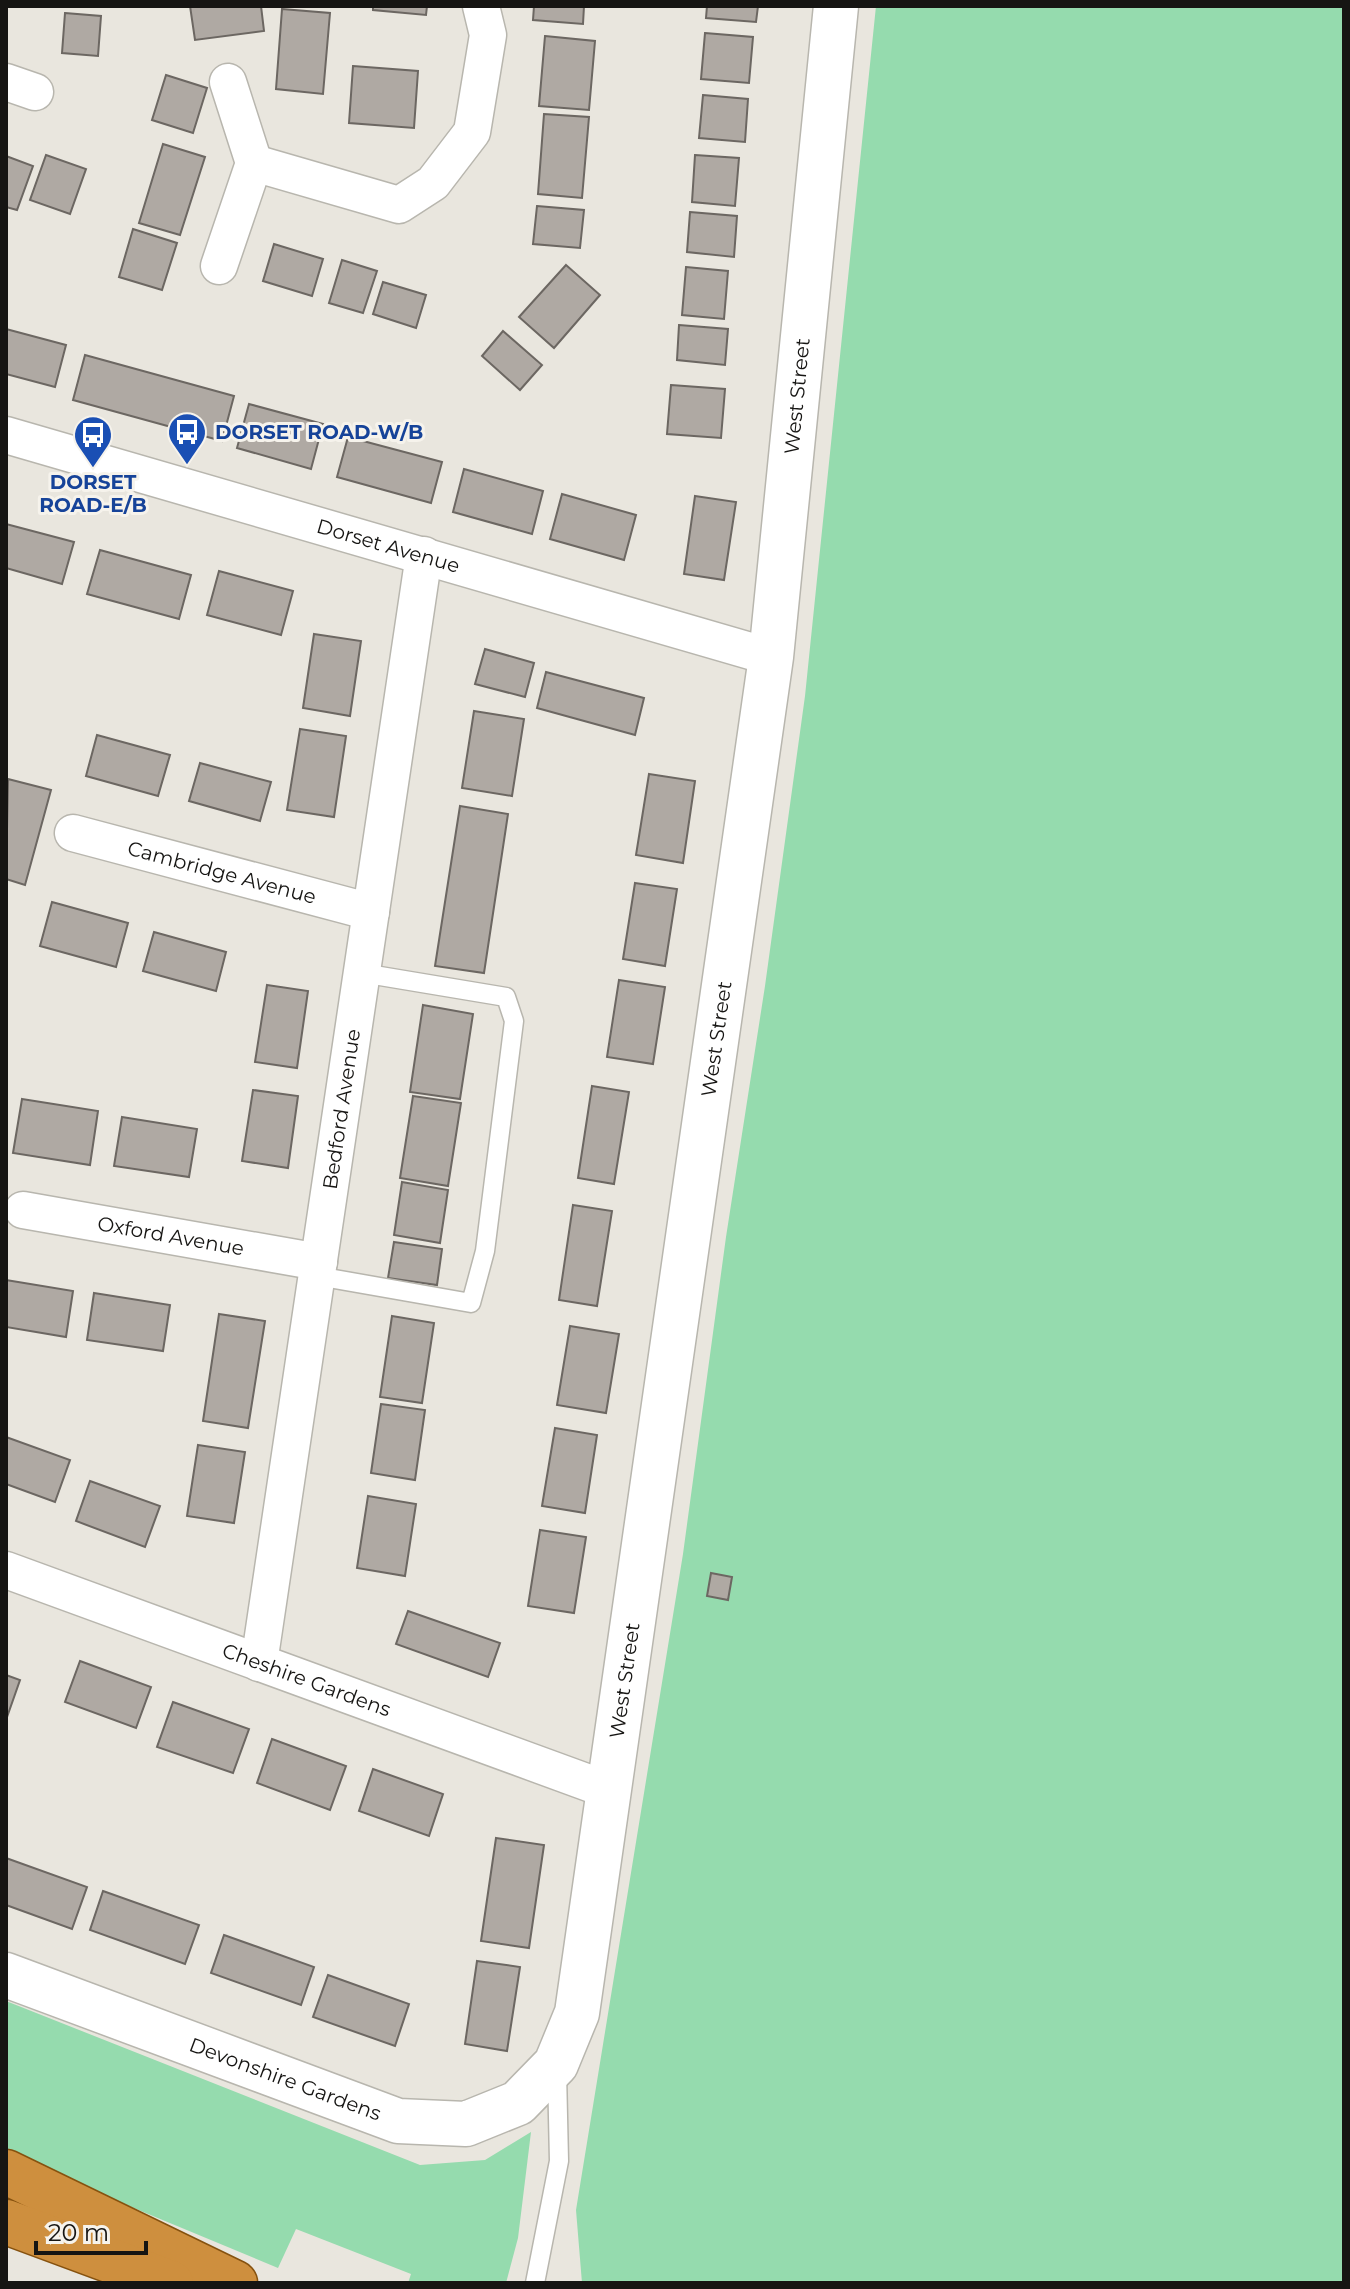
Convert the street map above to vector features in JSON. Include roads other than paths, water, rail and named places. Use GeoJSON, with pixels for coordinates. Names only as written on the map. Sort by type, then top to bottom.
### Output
{"type":"FeatureCollection","features":[{"type":"Feature","properties":{"kind":"highway"},"geometry":{"type":"LineString","coordinates":[[6,2172],[235,2283]]}},
{"type":"Feature","properties":{"kind":"highway"},"geometry":{"type":"LineString","coordinates":[[6,2222],[171,2283]]}},
{"type":"Feature","properties":{"kind":"street"},"geometry":{"type":"LineString","coordinates":[[254,163],[399,205],[433,183],[472,132],[488,35],[481,6]]}},
{"type":"Feature","properties":{"kind":"street","name":"West Street"},"geometry":{"type":"LineString","coordinates":[[556,2064],[577,2013],[771,657],[836,6]]}},
{"type":"Feature","properties":{"kind":"street"},"geometry":{"type":"LineString","coordinates":[[219,266],[254,163],[228,82]]}},
{"type":"Feature","properties":{"kind":"street","name":"Dorset Avenue"},"geometry":{"type":"LineString","coordinates":[[6,435],[771,657]]}},
{"type":"Feature","properties":{"kind":"street","name":"Bedford Avenue"},"geometry":{"type":"LineString","coordinates":[[259,1663],[424,555]]}},
{"type":"Feature","properties":{"kind":"street","name":"Cambridge Avenue"},"geometry":{"type":"LineString","coordinates":[[73,833],[371,912]]}},
{"type":"Feature","properties":{"kind":"street","name":"Oxford Avenue"},"geometry":{"type":"LineString","coordinates":[[23,1210],[318,1269]]}},
{"type":"Feature","properties":{"kind":"street","name":"Cheshire Gardens"},"geometry":{"type":"LineString","coordinates":[[6,1570],[608,1790]]}},
{"type":"Feature","properties":{"kind":"street","name":"Devonshire Gardens"},"geometry":{"type":"LineString","coordinates":[[6,1975],[398,2121],[466,2124],[518,2103],[556,2064]]}},
{"type":"Feature","properties":{"kind":"lane"},"geometry":{"type":"LineString","coordinates":[[318,1269],[471,1303],[485,1251],[514,1021],[506,997],[362,973]]}},
{"type":"Feature","properties":{"kind":"lane"},"geometry":{"type":"LineString","coordinates":[[535,2283],[559,2161],[556,2064]]}},
{"type":"Feature","properties":{"kind":"place","name":"DORSET ROAD-W/B"},"geometry":{"type":"Point","coordinates":[187,466]}},
{"type":"Feature","properties":{"kind":"place","name":"DORSET ROAD-E/B"},"geometry":{"type":"Point","coordinates":[93,469]}}]}
